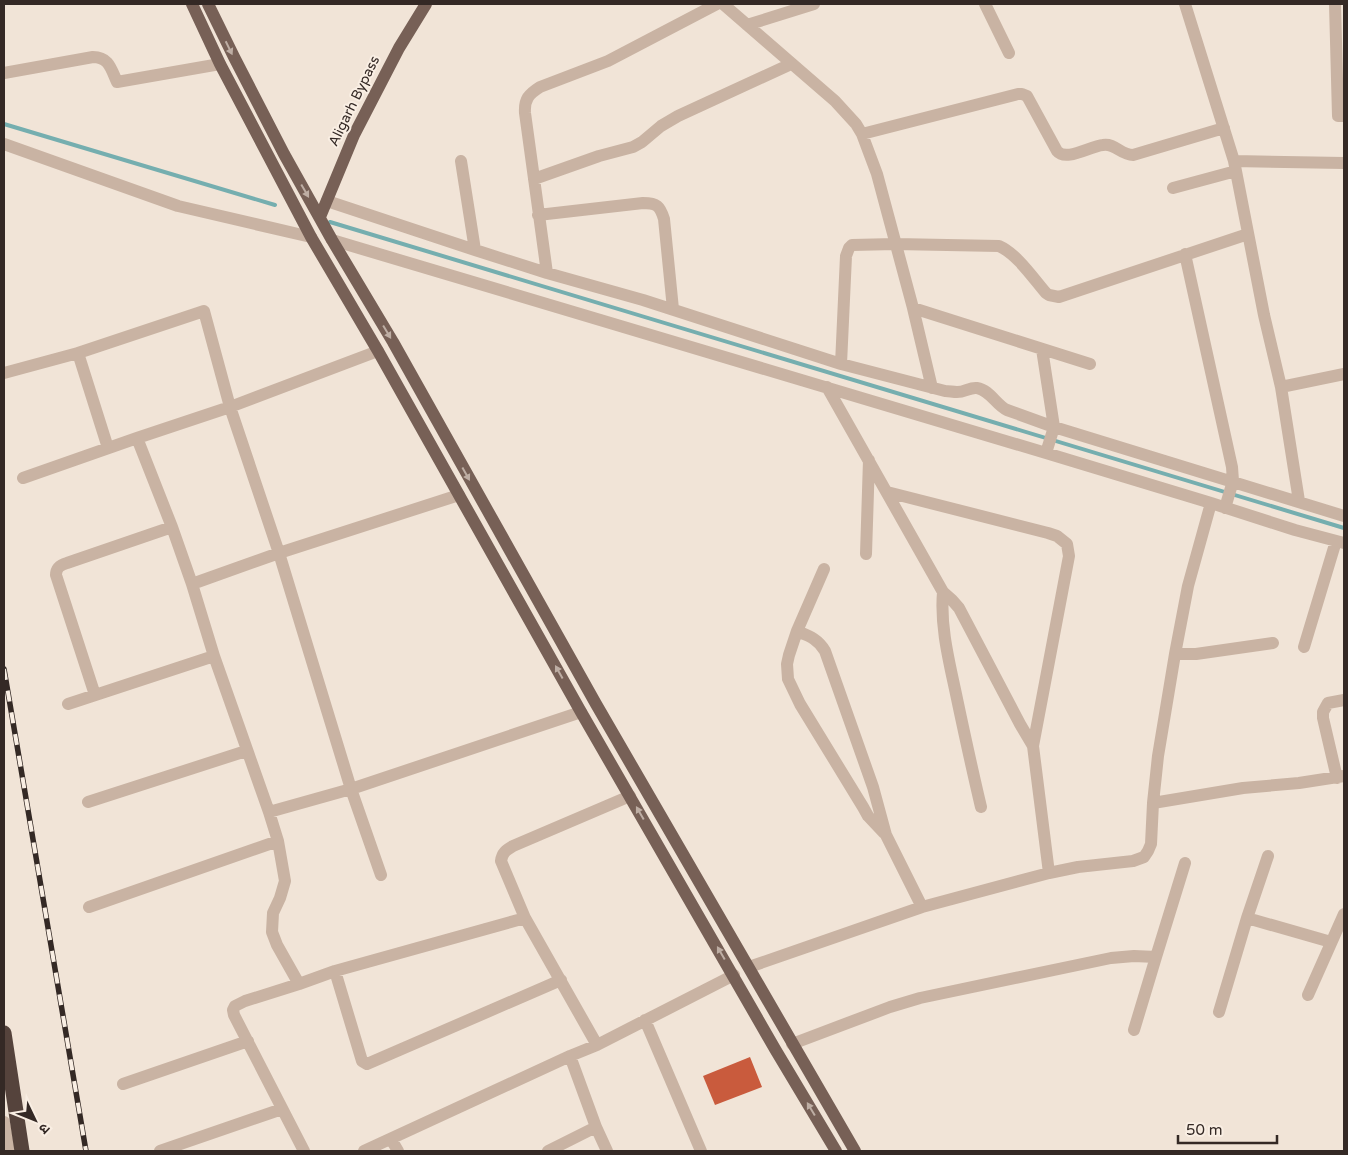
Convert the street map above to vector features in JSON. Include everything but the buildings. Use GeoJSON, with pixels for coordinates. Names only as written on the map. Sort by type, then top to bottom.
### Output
{"type":"FeatureCollection","features":[{"type":"Feature","properties":{"kind":"highway"},"geometry":{"type":"LineString","coordinates":[[4,1033],[22,1151]]}},
{"type":"Feature","properties":{"kind":"main road"},"geometry":{"type":"LineString","coordinates":[[192,4],[220,64],[310,234],[581,712],[775,1049],[836,1151]]}},
{"type":"Feature","properties":{"kind":"main road"},"geometry":{"type":"LineString","coordinates":[[208,4],[284,154],[332,240],[393,342],[591,695],[855,1151]]}},
{"type":"Feature","properties":{"kind":"main road","name":"Aligarh Bypass"},"geometry":{"type":"LineString","coordinates":[[322,220],[326,201],[359,126],[398,48],[426,4]]}},
{"type":"Feature","properties":{"kind":"main road"},"geometry":{"type":"LineString","coordinates":[[310,234],[322,220]]}},
{"type":"Feature","properties":{"kind":"street"},"geometry":{"type":"LineString","coordinates":[[547,273],[538,215],[525,105],[526,99],[533,91],[540,87],[608,61],[717,4]]}},
{"type":"Feature","properties":{"kind":"street"},"geometry":{"type":"LineString","coordinates":[[723,4],[835,101],[856,124],[862,134],[876,174],[913,308],[932,388]]}},
{"type":"Feature","properties":{"kind":"street"},"geometry":{"type":"LineString","coordinates":[[747,25],[814,4]]}},
{"type":"Feature","properties":{"kind":"street"},"geometry":{"type":"LineString","coordinates":[[985,4],[1009,53]]}},
{"type":"Feature","properties":{"kind":"street"},"geometry":{"type":"LineString","coordinates":[[1185,4],[1235,166],[1264,315],[1281,386],[1299,501]]}},
{"type":"Feature","properties":{"kind":"street"},"geometry":{"type":"LineString","coordinates":[[1335,4],[1338,116],[1344,116]]}},
{"type":"Feature","properties":{"kind":"street"},"geometry":{"type":"LineString","coordinates":[[4,73],[101,57],[107,62],[117,82],[220,64]]}},
{"type":"Feature","properties":{"kind":"street"},"geometry":{"type":"LineString","coordinates":[[534,178],[599,156],[633,147],[642,142],[660,126],[678,116],[791,64]]}},
{"type":"Feature","properties":{"kind":"street"},"geometry":{"type":"LineString","coordinates":[[862,134],[1018,94],[1027,96],[1059,154],[1066,156],[1102,145],[1112,146],[1124,153],[1133,155],[1224,128]]}},
{"type":"Feature","properties":{"kind":"street"},"geometry":{"type":"LineString","coordinates":[[4,144],[178,206],[310,234]]}},
{"type":"Feature","properties":{"kind":"street"},"geometry":{"type":"LineString","coordinates":[[461,161],[475,250]]}},
{"type":"Feature","properties":{"kind":"street"},"geometry":{"type":"LineString","coordinates":[[1173,188],[1235,166],[1344,163]]}},
{"type":"Feature","properties":{"kind":"street"},"geometry":{"type":"LineString","coordinates":[[326,201],[547,273],[673,310],[841,364],[932,388],[958,392],[971,388],[980,389],[987,393],[1002,408],[1051,439],[1211,503]]}},
{"type":"Feature","properties":{"kind":"street"},"geometry":{"type":"LineString","coordinates":[[538,215],[643,202],[656,205],[661,210],[664,219],[673,310]]}},
{"type":"Feature","properties":{"kind":"street"},"geometry":{"type":"LineString","coordinates":[[841,364],[846,256],[848,248],[852,246],[895,244],[999,246],[1007,249],[1046,292],[1059,298],[1248,234]]}},
{"type":"Feature","properties":{"kind":"street"},"geometry":{"type":"LineString","coordinates":[[332,240],[827,387],[1051,439],[1229,494],[1295,530],[1340,542],[1304,647]]}},
{"type":"Feature","properties":{"kind":"street"},"geometry":{"type":"LineString","coordinates":[[1185,254],[1232,467],[1229,494]]}},
{"type":"Feature","properties":{"kind":"street"},"geometry":{"type":"LineString","coordinates":[[913,308],[1090,364]]}},
{"type":"Feature","properties":{"kind":"street"},"geometry":{"type":"LineString","coordinates":[[4,373],[78,353],[204,311],[230,407],[380,875]]}},
{"type":"Feature","properties":{"kind":"street"},"geometry":{"type":"LineString","coordinates":[[1042,349],[1051,439]]}},
{"type":"Feature","properties":{"kind":"street"},"geometry":{"type":"LineString","coordinates":[[23,478],[230,407],[378,351]]}},
{"type":"Feature","properties":{"kind":"street"},"geometry":{"type":"LineString","coordinates":[[78,353],[108,448]]}},
{"type":"Feature","properties":{"kind":"street"},"geometry":{"type":"LineString","coordinates":[[1281,386],[1344,374]]}},
{"type":"Feature","properties":{"kind":"street"},"geometry":{"type":"LineString","coordinates":[[827,387],[943,592],[958,608],[1020,724],[1034,746]]}},
{"type":"Feature","properties":{"kind":"street"},"geometry":{"type":"LineString","coordinates":[[137,438],[192,584],[214,656],[278,841],[284,881],[280,898],[273,913],[272,932],[276,945],[299,984]]}},
{"type":"Feature","properties":{"kind":"street"},"geometry":{"type":"LineString","coordinates":[[866,554],[869,460]]}},
{"type":"Feature","properties":{"kind":"street"},"geometry":{"type":"LineString","coordinates":[[887,492],[1048,533],[1057,536],[1066,544],[1069,556],[1034,746],[1049,873]]}},
{"type":"Feature","properties":{"kind":"street"},"geometry":{"type":"LineString","coordinates":[[749,967],[922,907],[1049,873],[1078,867],[1133,861],[1144,857],[1150,844],[1158,756],[1174,654],[1188,586],[1211,503],[1229,494],[1299,501],[1344,516]]}},
{"type":"Feature","properties":{"kind":"street"},"geometry":{"type":"LineString","coordinates":[[192,584],[278,553],[458,495]]}},
{"type":"Feature","properties":{"kind":"street"},"geometry":{"type":"LineString","coordinates":[[95,695],[56,576],[56,570],[60,565],[172,527]]}},
{"type":"Feature","properties":{"kind":"street"},"geometry":{"type":"LineString","coordinates":[[824,569],[797,631],[787,664],[788,679],[868,816],[886,835]]}},
{"type":"Feature","properties":{"kind":"street"},"geometry":{"type":"LineString","coordinates":[[943,592],[942,607],[946,642],[980,807]]}},
{"type":"Feature","properties":{"kind":"street"},"geometry":{"type":"LineString","coordinates":[[797,631],[814,638],[825,651],[873,787],[886,835],[922,907]]}},
{"type":"Feature","properties":{"kind":"street"},"geometry":{"type":"LineString","coordinates":[[1174,654],[1196,654],[1273,643]]}},
{"type":"Feature","properties":{"kind":"street"},"geometry":{"type":"LineString","coordinates":[[68,704],[214,656]]}},
{"type":"Feature","properties":{"kind":"street"},"geometry":{"type":"LineString","coordinates":[[1153,803],[1242,788],[1340,777],[1323,718],[1323,712],[1328,703],[1344,700]]}},
{"type":"Feature","properties":{"kind":"street"},"geometry":{"type":"LineString","coordinates":[[269,812],[351,788],[581,712]]}},
{"type":"Feature","properties":{"kind":"street"},"geometry":{"type":"LineString","coordinates":[[88,802],[246,751]]}},
{"type":"Feature","properties":{"kind":"street"},"geometry":{"type":"LineString","coordinates":[[597,1045],[525,918],[500,861],[505,851],[513,846],[630,796]]}},
{"type":"Feature","properties":{"kind":"street"},"geometry":{"type":"LineString","coordinates":[[89,907],[278,841]]}},
{"type":"Feature","properties":{"kind":"street"},"geometry":{"type":"LineString","coordinates":[[1219,1012],[1268,856]]}},
{"type":"Feature","properties":{"kind":"street"},"geometry":{"type":"LineString","coordinates":[[1134,1030],[1185,863]]}},
{"type":"Feature","properties":{"kind":"street"},"geometry":{"type":"LineString","coordinates":[[1308,995],[1344,914]]}},
{"type":"Feature","properties":{"kind":"street"},"geometry":{"type":"LineString","coordinates":[[304,1151],[234,1015],[234,1006],[335,971],[525,918]]}},
{"type":"Feature","properties":{"kind":"street"},"geometry":{"type":"LineString","coordinates":[[1248,918],[1331,942]]}},
{"type":"Feature","properties":{"kind":"street"},"geometry":{"type":"LineString","coordinates":[[792,1044],[890,1007],[920,998],[1111,958],[1156,957]]}},
{"type":"Feature","properties":{"kind":"street"},"geometry":{"type":"LineString","coordinates":[[335,971],[362,1061],[367,1064],[561,980]]}},
{"type":"Feature","properties":{"kind":"street"},"geometry":{"type":"LineString","coordinates":[[364,1151],[597,1045],[734,975]]}},
{"type":"Feature","properties":{"kind":"street"},"geometry":{"type":"LineString","coordinates":[[645,1020],[701,1151]]}},
{"type":"Feature","properties":{"kind":"street"},"geometry":{"type":"LineString","coordinates":[[123,1084],[248,1041]]}},
{"type":"Feature","properties":{"kind":"street"},"geometry":{"type":"LineString","coordinates":[[570,1056],[596,1127],[607,1151]]}},
{"type":"Feature","properties":{"kind":"street"},"geometry":{"type":"LineString","coordinates":[[160,1151],[197,1145],[282,1109]]}},
{"type":"Feature","properties":{"kind":"street"},"geometry":{"type":"LineString","coordinates":[[4,1122],[9,1151]]}},
{"type":"Feature","properties":{"kind":"street"},"geometry":{"type":"LineString","coordinates":[[548,1151],[596,1127]]}},
{"type":"Feature","properties":{"kind":"street"},"geometry":{"type":"LineString","coordinates":[[391,1139],[398,1151]]}},
{"type":"Feature","properties":{"kind":"waterway"},"geometry":{"type":"LineString","coordinates":[[4,124],[275,205]]}},
{"type":"Feature","properties":{"kind":"waterway"},"geometry":{"type":"LineString","coordinates":[[330,222],[1344,528]]}},
{"type":"Feature","properties":{"kind":"railway"},"geometry":{"type":"LineString","coordinates":[[4,669],[86,1151]]}}]}
